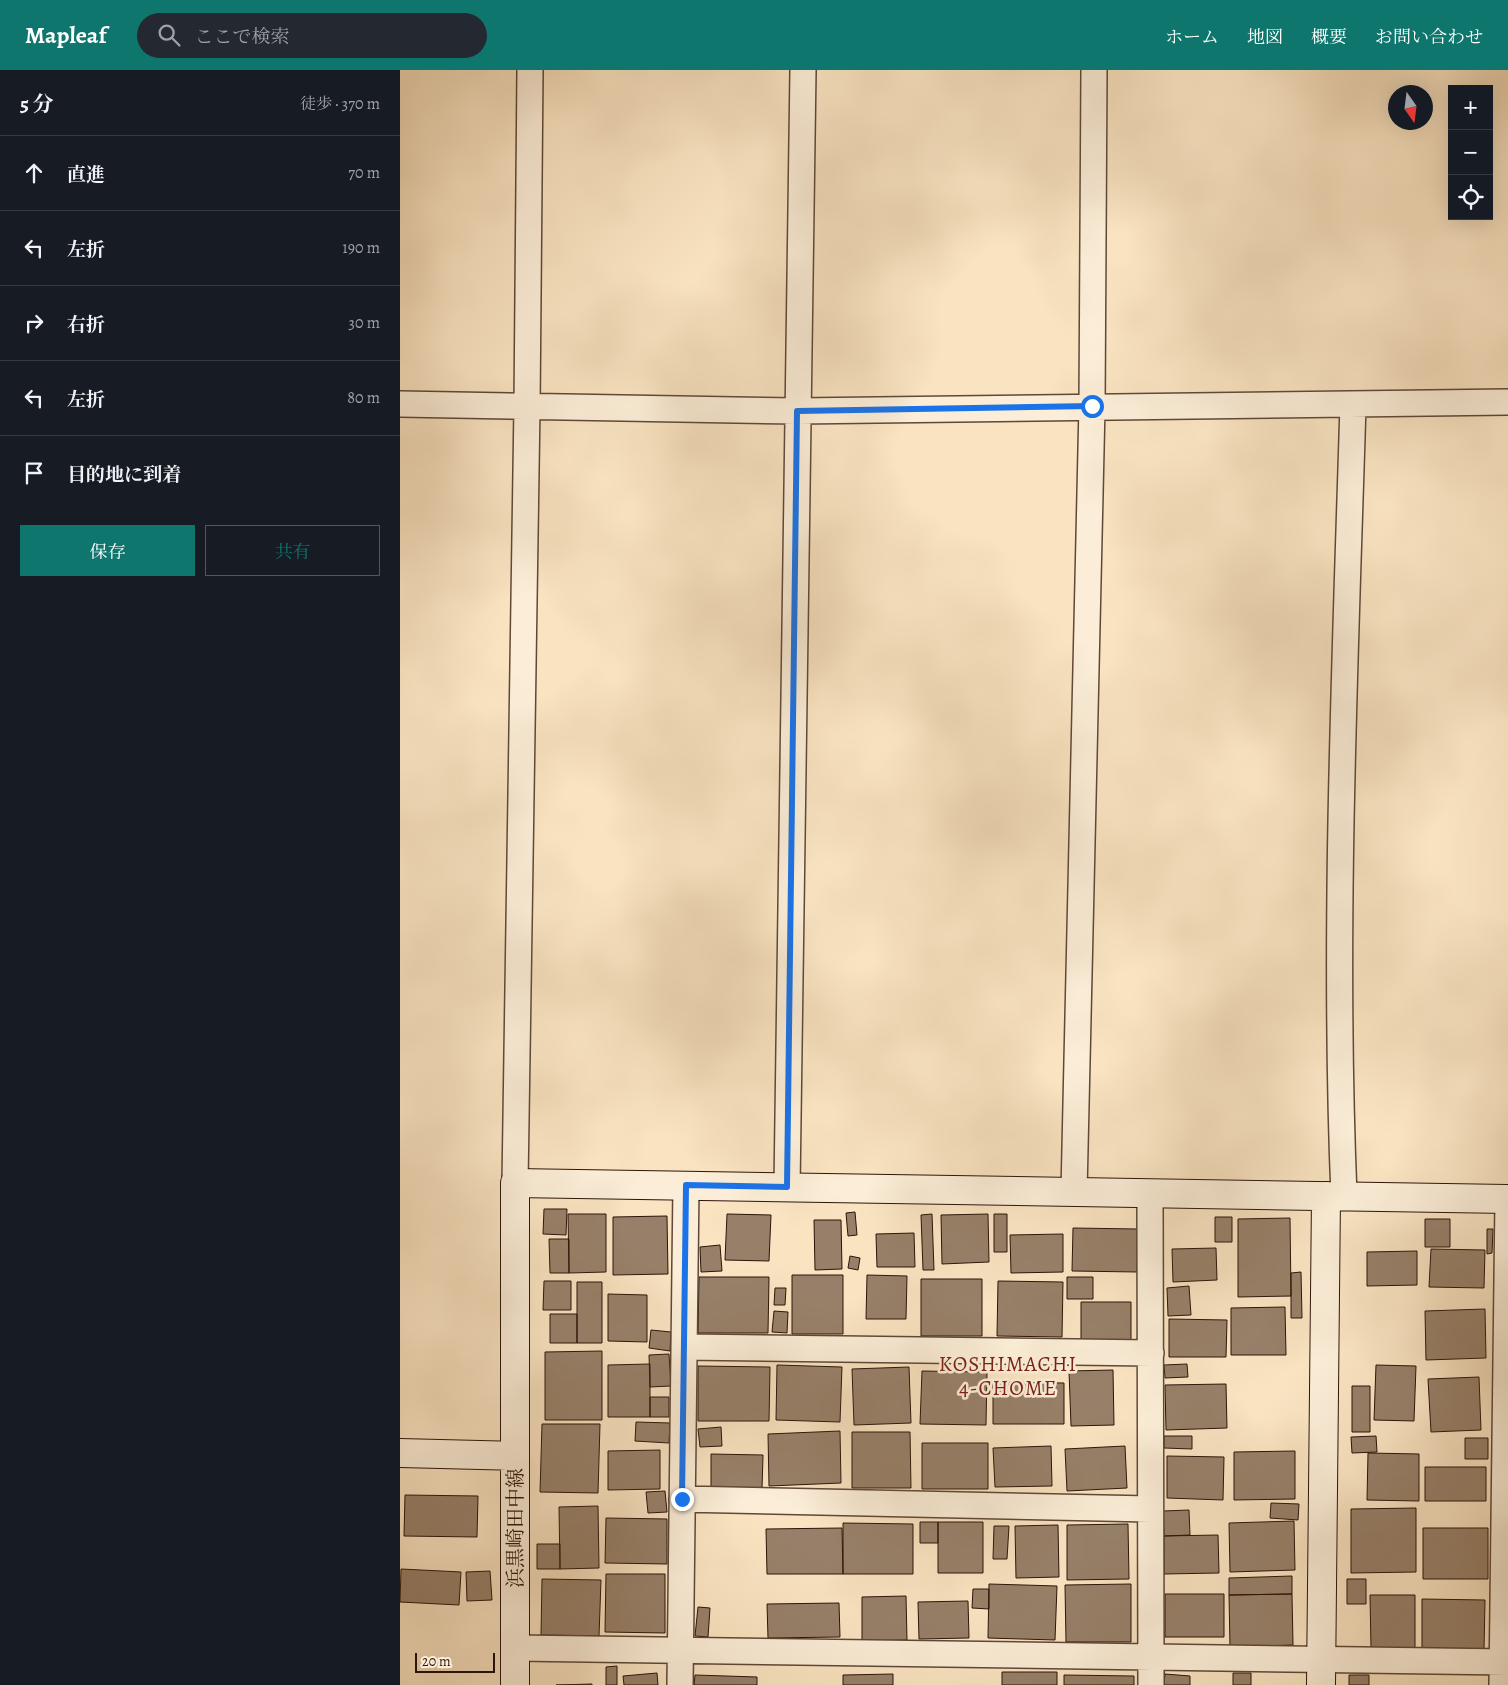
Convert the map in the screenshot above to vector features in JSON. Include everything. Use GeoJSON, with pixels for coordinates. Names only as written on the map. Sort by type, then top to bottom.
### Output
{"type":"FeatureCollection","features":[{"type":"Feature","properties":{"kind":"street"},"geometry":{"type":"LineString","coordinates":[[515,1456],[515,1183],[527,406],[530,70]]}},
{"type":"Feature","properties":{"kind":"street"},"geometry":{"type":"LineString","coordinates":[[787,1187],[803,70]]}},
{"type":"Feature","properties":{"kind":"street"},"geometry":{"type":"LineString","coordinates":[[1074,1192],[1092,406],[1094,70]]}},
{"type":"Feature","properties":{"kind":"street"},"geometry":{"type":"LineString","coordinates":[[400,404],[797,411],[1508,402]]}},
{"type":"Feature","properties":{"kind":"street"},"geometry":{"type":"LineString","coordinates":[[1321,1672],[1339,1070],[1344,729],[1353,405]]}},
{"type":"Feature","properties":{"kind":"street"},"geometry":{"type":"LineString","coordinates":[[515,1183],[1508,1199],[1504,1670],[1321,1672],[1150,1657],[516,1648]]}},
{"type":"Feature","properties":{"kind":"street"},"geometry":{"type":"LineString","coordinates":[[680,1685],[686,1185]]}},
{"type":"Feature","properties":{"kind":"street"},"geometry":{"type":"LineString","coordinates":[[1150,1193],[1150,1685]]}},
{"type":"Feature","properties":{"kind":"street"},"geometry":{"type":"LineString","coordinates":[[684,1347],[1151,1353]]}},
{"type":"Feature","properties":{"kind":"street","name":"浜黒崎田中線"},"geometry":{"type":"LineString","coordinates":[[400,1453],[515,1456],[515,1685]]}},
{"type":"Feature","properties":{"kind":"street"},"geometry":{"type":"LineString","coordinates":[[682,1499],[1150,1509]]}},
{"type":"Feature","properties":{"kind":"building"},"geometry":{"type":"Polygon","coordinates":[[[544,1209],[567,1209],[566,1235],[543,1234],[544,1209]]]}},
{"type":"Feature","properties":{"kind":"building"},"geometry":{"type":"Polygon","coordinates":[[[855,1212],[857,1235],[848,1236],[846,1213],[855,1212]]]}},
{"type":"Feature","properties":{"kind":"building"},"geometry":{"type":"Polygon","coordinates":[[[568,1214],[606,1214],[606,1272],[569,1273],[568,1214]]]}},
{"type":"Feature","properties":{"kind":"building"},"geometry":{"type":"Polygon","coordinates":[[[727,1214],[771,1215],[769,1261],[725,1260],[727,1214]]]}},
{"type":"Feature","properties":{"kind":"building"},"geometry":{"type":"Polygon","coordinates":[[[932,1214],[934,1270],[923,1270],[921,1215],[932,1214]]]}},
{"type":"Feature","properties":{"kind":"building"},"geometry":{"type":"Polygon","coordinates":[[[988,1214],[989,1262],[942,1264],[941,1215],[988,1214]]]}},
{"type":"Feature","properties":{"kind":"building"},"geometry":{"type":"Polygon","coordinates":[[[994,1214],[1007,1214],[1007,1252],[994,1252],[994,1214]]]}},
{"type":"Feature","properties":{"kind":"building"},"geometry":{"type":"Polygon","coordinates":[[[667,1216],[668,1274],[613,1275],[613,1217],[667,1216]]]}},
{"type":"Feature","properties":{"kind":"building"},"geometry":{"type":"Polygon","coordinates":[[[1215,1217],[1232,1217],[1232,1242],[1215,1242],[1215,1217]]]}},
{"type":"Feature","properties":{"kind":"building"},"geometry":{"type":"Polygon","coordinates":[[[1290,1218],[1291,1296],[1238,1297],[1238,1219],[1290,1218]]]}},
{"type":"Feature","properties":{"kind":"building"},"geometry":{"type":"Polygon","coordinates":[[[1425,1219],[1450,1219],[1450,1247],[1425,1247],[1425,1219]]]}},
{"type":"Feature","properties":{"kind":"building"},"geometry":{"type":"Polygon","coordinates":[[[814,1220],[841,1220],[842,1269],[815,1270],[814,1220]]]}},
{"type":"Feature","properties":{"kind":"building"},"geometry":{"type":"Polygon","coordinates":[[[1073,1228],[1138,1229],[1137,1272],[1072,1271],[1073,1228]]]}},
{"type":"Feature","properties":{"kind":"building"},"geometry":{"type":"Polygon","coordinates":[[[1487,1229],[1493,1229],[1492,1253],[1487,1254],[1487,1229]]]}},
{"type":"Feature","properties":{"kind":"building"},"geometry":{"type":"Polygon","coordinates":[[[914,1233],[915,1267],[877,1267],[876,1234],[914,1233]]]}},
{"type":"Feature","properties":{"kind":"building"},"geometry":{"type":"Polygon","coordinates":[[[1063,1234],[1063,1272],[1011,1273],[1010,1235],[1063,1234]]]}},
{"type":"Feature","properties":{"kind":"building"},"geometry":{"type":"Polygon","coordinates":[[[549,1239],[569,1239],[569,1273],[550,1273],[549,1239]]]}},
{"type":"Feature","properties":{"kind":"building"},"geometry":{"type":"Polygon","coordinates":[[[720,1245],[722,1271],[701,1272],[700,1247],[720,1245]]]}},
{"type":"Feature","properties":{"kind":"building"},"geometry":{"type":"Polygon","coordinates":[[[1216,1248],[1217,1280],[1173,1282],[1172,1249],[1216,1248]]]}},
{"type":"Feature","properties":{"kind":"building"},"geometry":{"type":"Polygon","coordinates":[[[1431,1249],[1485,1250],[1484,1288],[1429,1287],[1431,1249]]]}},
{"type":"Feature","properties":{"kind":"building"},"geometry":{"type":"Polygon","coordinates":[[[1417,1251],[1417,1285],[1367,1286],[1367,1252],[1417,1251]]]}},
{"type":"Feature","properties":{"kind":"building"},"geometry":{"type":"Polygon","coordinates":[[[850,1256],[860,1258],[858,1270],[848,1268],[850,1256]]]}},
{"type":"Feature","properties":{"kind":"building"},"geometry":{"type":"Polygon","coordinates":[[[1301,1272],[1302,1318],[1291,1318],[1291,1273],[1301,1272]]]}},
{"type":"Feature","properties":{"kind":"building"},"geometry":{"type":"Polygon","coordinates":[[[792,1275],[843,1275],[843,1334],[792,1334],[792,1275]]]}},
{"type":"Feature","properties":{"kind":"building"},"geometry":{"type":"Polygon","coordinates":[[[867,1275],[907,1276],[906,1319],[866,1319],[867,1275]]]}},
{"type":"Feature","properties":{"kind":"building"},"geometry":{"type":"Polygon","coordinates":[[[699,1277],[769,1277],[768,1333],[698,1333],[699,1277]]]}},
{"type":"Feature","properties":{"kind":"building"},"geometry":{"type":"Polygon","coordinates":[[[1067,1277],[1093,1277],[1093,1299],[1067,1299],[1067,1277]]]}},
{"type":"Feature","properties":{"kind":"building"},"geometry":{"type":"Polygon","coordinates":[[[921,1279],[982,1279],[982,1336],[921,1336],[921,1279]]]}},
{"type":"Feature","properties":{"kind":"building"},"geometry":{"type":"Polygon","coordinates":[[[544,1281],[571,1281],[571,1310],[543,1310],[544,1281]]]}},
{"type":"Feature","properties":{"kind":"building"},"geometry":{"type":"Polygon","coordinates":[[[998,1281],[1063,1282],[1062,1337],[997,1336],[998,1281]]]}},
{"type":"Feature","properties":{"kind":"building"},"geometry":{"type":"Polygon","coordinates":[[[577,1282],[602,1282],[602,1343],[577,1343],[577,1282]]]}},
{"type":"Feature","properties":{"kind":"building"},"geometry":{"type":"Polygon","coordinates":[[[1189,1286],[1191,1315],[1168,1316],[1167,1288],[1189,1286]]]}},
{"type":"Feature","properties":{"kind":"building"},"geometry":{"type":"Polygon","coordinates":[[[775,1288],[786,1288],[785,1305],[774,1305],[775,1288]]]}},
{"type":"Feature","properties":{"kind":"building"},"geometry":{"type":"Polygon","coordinates":[[[608,1294],[647,1295],[647,1342],[608,1341],[608,1294]]]}},
{"type":"Feature","properties":{"kind":"building"},"geometry":{"type":"Polygon","coordinates":[[[1081,1302],[1131,1302],[1131,1342],[1081,1341],[1081,1302]]]}},
{"type":"Feature","properties":{"kind":"building"},"geometry":{"type":"Polygon","coordinates":[[[1285,1307],[1286,1355],[1231,1355],[1231,1308],[1285,1307]]]}},
{"type":"Feature","properties":{"kind":"building"},"geometry":{"type":"Polygon","coordinates":[[[1485,1309],[1486,1358],[1426,1360],[1425,1311],[1485,1309]]]}},
{"type":"Feature","properties":{"kind":"building"},"geometry":{"type":"Polygon","coordinates":[[[774,1311],[788,1312],[787,1333],[772,1332],[774,1311]]]}},
{"type":"Feature","properties":{"kind":"building"},"geometry":{"type":"Polygon","coordinates":[[[550,1314],[577,1314],[577,1343],[550,1343],[550,1314]]]}},
{"type":"Feature","properties":{"kind":"building"},"geometry":{"type":"Polygon","coordinates":[[[1169,1319],[1227,1320],[1226,1357],[1169,1357],[1169,1319]]]}},
{"type":"Feature","properties":{"kind":"building"},"geometry":{"type":"Polygon","coordinates":[[[651,1330],[671,1332],[670,1351],[649,1348],[651,1330]]]}},
{"type":"Feature","properties":{"kind":"building"},"geometry":{"type":"Polygon","coordinates":[[[602,1351],[602,1420],[545,1420],[545,1352],[602,1351]]]}},
{"type":"Feature","properties":{"kind":"building"},"geometry":{"type":"Polygon","coordinates":[[[669,1354],[671,1386],[650,1387],[649,1355],[669,1354]]]}},
{"type":"Feature","properties":{"kind":"building"},"geometry":{"type":"Polygon","coordinates":[[[650,1364],[650,1417],[608,1417],[608,1365],[650,1364]]]}},
{"type":"Feature","properties":{"kind":"building"},"geometry":{"type":"Polygon","coordinates":[[[1187,1364],[1188,1377],[1165,1378],[1164,1365],[1187,1364]]]}},
{"type":"Feature","properties":{"kind":"building"},"geometry":{"type":"Polygon","coordinates":[[[777,1365],[842,1367],[840,1422],[776,1420],[777,1365]]]}},
{"type":"Feature","properties":{"kind":"building"},"geometry":{"type":"Polygon","coordinates":[[[1376,1365],[1416,1366],[1414,1421],[1374,1420],[1376,1365]]]}},
{"type":"Feature","properties":{"kind":"building"},"geometry":{"type":"Polygon","coordinates":[[[698,1366],[770,1367],[769,1421],[698,1421],[698,1366]]]}},
{"type":"Feature","properties":{"kind":"building"},"geometry":{"type":"Polygon","coordinates":[[[909,1367],[911,1423],[854,1425],[852,1369],[909,1367]]]}},
{"type":"Feature","properties":{"kind":"building"},"geometry":{"type":"Polygon","coordinates":[[[1113,1370],[1114,1425],[1071,1426],[1069,1371],[1113,1370]]]}},
{"type":"Feature","properties":{"kind":"building"},"geometry":{"type":"Polygon","coordinates":[[[922,1371],[987,1372],[986,1425],[920,1424],[922,1371]]]}},
{"type":"Feature","properties":{"kind":"building"},"geometry":{"type":"Polygon","coordinates":[[[1479,1377],[1481,1430],[1431,1432],[1428,1379],[1479,1377]]]}},
{"type":"Feature","properties":{"kind":"building"},"geometry":{"type":"Polygon","coordinates":[[[993,1382],[1064,1383],[1064,1424],[993,1424],[993,1382]]]}},
{"type":"Feature","properties":{"kind":"building"},"geometry":{"type":"Polygon","coordinates":[[[1226,1384],[1227,1428],[1166,1430],[1165,1385],[1226,1384]]]}},
{"type":"Feature","properties":{"kind":"building"},"geometry":{"type":"Polygon","coordinates":[[[1352,1386],[1370,1386],[1370,1432],[1352,1432],[1352,1386]]]}},
{"type":"Feature","properties":{"kind":"building"},"geometry":{"type":"Polygon","coordinates":[[[650,1397],[669,1397],[669,1417],[650,1417],[650,1397]]]}},
{"type":"Feature","properties":{"kind":"building"},"geometry":{"type":"Polygon","coordinates":[[[636,1422],[670,1423],[669,1443],[635,1441],[636,1422]]]}},
{"type":"Feature","properties":{"kind":"building"},"geometry":{"type":"Polygon","coordinates":[[[542,1424],[600,1424],[598,1493],[540,1492],[542,1424]]]}},
{"type":"Feature","properties":{"kind":"building"},"geometry":{"type":"Polygon","coordinates":[[[721,1427],[722,1446],[700,1447],[698,1429],[721,1427]]]}},
{"type":"Feature","properties":{"kind":"building"},"geometry":{"type":"Polygon","coordinates":[[[840,1431],[841,1483],[769,1486],[768,1434],[840,1431]]]}},
{"type":"Feature","properties":{"kind":"building"},"geometry":{"type":"Polygon","coordinates":[[[852,1432],[910,1432],[911,1488],[852,1488],[852,1432]]]}},
{"type":"Feature","properties":{"kind":"building"},"geometry":{"type":"Polygon","coordinates":[[[1164,1436],[1192,1436],[1192,1449],[1164,1448],[1164,1436]]]}},
{"type":"Feature","properties":{"kind":"building"},"geometry":{"type":"Polygon","coordinates":[[[1376,1436],[1377,1452],[1352,1453],[1351,1437],[1376,1436]]]}},
{"type":"Feature","properties":{"kind":"building"},"geometry":{"type":"Polygon","coordinates":[[[1465,1438],[1488,1438],[1488,1459],[1465,1459],[1465,1438]]]}},
{"type":"Feature","properties":{"kind":"building"},"geometry":{"type":"Polygon","coordinates":[[[922,1443],[988,1443],[988,1489],[922,1489],[922,1443]]]}},
{"type":"Feature","properties":{"kind":"building"},"geometry":{"type":"Polygon","coordinates":[[[1051,1446],[1052,1486],[995,1487],[993,1448],[1051,1446]]]}},
{"type":"Feature","properties":{"kind":"building"},"geometry":{"type":"Polygon","coordinates":[[[1125,1446],[1127,1488],[1067,1491],[1065,1449],[1125,1446]]]}},
{"type":"Feature","properties":{"kind":"building"},"geometry":{"type":"Polygon","coordinates":[[[660,1450],[660,1489],[608,1490],[608,1451],[660,1450]]]}},
{"type":"Feature","properties":{"kind":"building"},"geometry":{"type":"Polygon","coordinates":[[[1295,1451],[1295,1499],[1234,1500],[1234,1452],[1295,1451]]]}},
{"type":"Feature","properties":{"kind":"building"},"geometry":{"type":"Polygon","coordinates":[[[1368,1453],[1419,1454],[1419,1501],[1367,1500],[1368,1453]]]}},
{"type":"Feature","properties":{"kind":"building"},"geometry":{"type":"Polygon","coordinates":[[[711,1454],[763,1455],[762,1489],[711,1487],[711,1454]]]}},
{"type":"Feature","properties":{"kind":"building"},"geometry":{"type":"Polygon","coordinates":[[[1167,1456],[1224,1457],[1223,1500],[1167,1498],[1167,1456]]]}},
{"type":"Feature","properties":{"kind":"building"},"geometry":{"type":"Polygon","coordinates":[[[1425,1467],[1486,1467],[1486,1501],[1425,1501],[1425,1467]]]}},
{"type":"Feature","properties":{"kind":"building"},"geometry":{"type":"Polygon","coordinates":[[[665,1491],[667,1512],[648,1513],[646,1492],[665,1491]]]}},
{"type":"Feature","properties":{"kind":"building"},"geometry":{"type":"Polygon","coordinates":[[[405,1495],[478,1496],[477,1537],[404,1536],[405,1495]]]}},
{"type":"Feature","properties":{"kind":"building"},"geometry":{"type":"Polygon","coordinates":[[[1271,1503],[1299,1504],[1298,1520],[1270,1518],[1271,1503]]]}},
{"type":"Feature","properties":{"kind":"building"},"geometry":{"type":"Polygon","coordinates":[[[598,1506],[599,1568],[560,1569],[559,1507],[598,1506]]]}},
{"type":"Feature","properties":{"kind":"building"},"geometry":{"type":"Polygon","coordinates":[[[1416,1508],[1416,1572],[1351,1573],[1351,1509],[1416,1508]]]}},
{"type":"Feature","properties":{"kind":"building"},"geometry":{"type":"Polygon","coordinates":[[[1189,1510],[1190,1535],[1164,1536],[1163,1511],[1189,1510]]]}},
{"type":"Feature","properties":{"kind":"building"},"geometry":{"type":"Polygon","coordinates":[[[606,1518],[667,1519],[667,1564],[605,1563],[606,1518]]]}},
{"type":"Feature","properties":{"kind":"building"},"geometry":{"type":"Polygon","coordinates":[[[1294,1521],[1295,1570],[1230,1572],[1229,1523],[1294,1521]]]}},
{"type":"Feature","properties":{"kind":"building"},"geometry":{"type":"Polygon","coordinates":[[[920,1522],[938,1522],[938,1543],[920,1543],[920,1522]]]}},
{"type":"Feature","properties":{"kind":"building"},"geometry":{"type":"Polygon","coordinates":[[[938,1522],[983,1522],[983,1573],[938,1573],[938,1522]]]}},
{"type":"Feature","properties":{"kind":"building"},"geometry":{"type":"Polygon","coordinates":[[[843,1523],[913,1524],[913,1574],[843,1574],[843,1523]]]}},
{"type":"Feature","properties":{"kind":"building"},"geometry":{"type":"Polygon","coordinates":[[[1128,1524],[1129,1579],[1067,1580],[1067,1525],[1128,1524]]]}},
{"type":"Feature","properties":{"kind":"building"},"geometry":{"type":"Polygon","coordinates":[[[1058,1525],[1059,1577],[1016,1578],[1015,1526],[1058,1525]]]}},
{"type":"Feature","properties":{"kind":"building"},"geometry":{"type":"Polygon","coordinates":[[[994,1526],[1009,1526],[1007,1559],[993,1559],[994,1526]]]}},
{"type":"Feature","properties":{"kind":"building"},"geometry":{"type":"Polygon","coordinates":[[[842,1528],[843,1574],[767,1574],[766,1529],[842,1528]]]}},
{"type":"Feature","properties":{"kind":"building"},"geometry":{"type":"Polygon","coordinates":[[[1423,1528],[1488,1528],[1488,1579],[1423,1579],[1423,1528]]]}},
{"type":"Feature","properties":{"kind":"building"},"geometry":{"type":"Polygon","coordinates":[[[1218,1535],[1219,1573],[1164,1574],[1164,1536],[1218,1535]]]}},
{"type":"Feature","properties":{"kind":"building"},"geometry":{"type":"Polygon","coordinates":[[[537,1544],[560,1544],[560,1569],[537,1569],[537,1544]]]}},
{"type":"Feature","properties":{"kind":"building"},"geometry":{"type":"Polygon","coordinates":[[[401,1569],[461,1572],[459,1605],[400,1602],[401,1569]]]}},
{"type":"Feature","properties":{"kind":"building"},"geometry":{"type":"Polygon","coordinates":[[[490,1571],[492,1600],[467,1601],[466,1572],[490,1571]]]}},
{"type":"Feature","properties":{"kind":"building"},"geometry":{"type":"Polygon","coordinates":[[[606,1574],[665,1574],[665,1633],[605,1632],[606,1574]]]}},
{"type":"Feature","properties":{"kind":"building"},"geometry":{"type":"Polygon","coordinates":[[[1292,1576],[1292,1594],[1229,1595],[1229,1578],[1292,1576]]]}},
{"type":"Feature","properties":{"kind":"building"},"geometry":{"type":"Polygon","coordinates":[[[542,1579],[601,1580],[599,1636],[541,1635],[542,1579]]]}},
{"type":"Feature","properties":{"kind":"building"},"geometry":{"type":"Polygon","coordinates":[[[1347,1579],[1366,1579],[1366,1604],[1347,1604],[1347,1579]]]}},
{"type":"Feature","properties":{"kind":"building"},"geometry":{"type":"Polygon","coordinates":[[[989,1584],[1057,1586],[1055,1640],[988,1638],[989,1584]]]}},
{"type":"Feature","properties":{"kind":"building"},"geometry":{"type":"Polygon","coordinates":[[[1131,1584],[1131,1642],[1066,1642],[1065,1585],[1131,1584]]]}},
{"type":"Feature","properties":{"kind":"building"},"geometry":{"type":"Polygon","coordinates":[[[973,1589],[989,1589],[989,1609],[972,1608],[973,1589]]]}},
{"type":"Feature","properties":{"kind":"building"},"geometry":{"type":"Polygon","coordinates":[[[1165,1594],[1224,1594],[1224,1637],[1165,1637],[1165,1594]]]}},
{"type":"Feature","properties":{"kind":"building"},"geometry":{"type":"Polygon","coordinates":[[[1292,1594],[1293,1645],[1230,1647],[1229,1595],[1292,1594]]]}},
{"type":"Feature","properties":{"kind":"building"},"geometry":{"type":"Polygon","coordinates":[[[1370,1595],[1415,1595],[1415,1648],[1371,1648],[1370,1595]]]}},
{"type":"Feature","properties":{"kind":"building"},"geometry":{"type":"Polygon","coordinates":[[[906,1596],[907,1640],[862,1641],[862,1597],[906,1596]]]}},
{"type":"Feature","properties":{"kind":"building"},"geometry":{"type":"Polygon","coordinates":[[[1422,1599],[1485,1600],[1484,1649],[1422,1649],[1422,1599]]]}},
{"type":"Feature","properties":{"kind":"building"},"geometry":{"type":"Polygon","coordinates":[[[968,1601],[969,1638],[919,1639],[918,1602],[968,1601]]]}},
{"type":"Feature","properties":{"kind":"building"},"geometry":{"type":"Polygon","coordinates":[[[839,1603],[840,1637],[768,1638],[767,1604],[839,1603]]]}},
{"type":"Feature","properties":{"kind":"building"},"geometry":{"type":"Polygon","coordinates":[[[698,1607],[710,1608],[708,1637],[695,1636],[698,1607]]]}},
{"type":"Feature","properties":{"kind":"building"},"geometry":{"type":"Polygon","coordinates":[[[617,1666],[617,1685],[606,1685],[606,1667],[617,1666]]]}},
{"type":"Feature","properties":{"kind":"building"},"geometry":{"type":"Polygon","coordinates":[[[1002,1672],[1057,1672],[1057,1685],[1002,1685],[1002,1672]]]}},
{"type":"Feature","properties":{"kind":"building"},"geometry":{"type":"Polygon","coordinates":[[[657,1673],[658,1685],[624,1685],[623,1676],[657,1673]]]}},
{"type":"Feature","properties":{"kind":"building"},"geometry":{"type":"Polygon","coordinates":[[[1233,1673],[1251,1673],[1251,1685],[1233,1685],[1233,1673]]]}},
{"type":"Feature","properties":{"kind":"building"},"geometry":{"type":"Polygon","coordinates":[[[893,1674],[893,1685],[843,1685],[843,1675],[893,1674]]]}},
{"type":"Feature","properties":{"kind":"building"},"geometry":{"type":"Polygon","coordinates":[[[1165,1674],[1190,1676],[1190,1685],[1164,1685],[1165,1674]]]}},
{"type":"Feature","properties":{"kind":"building"},"geometry":{"type":"Polygon","coordinates":[[[695,1675],[757,1677],[757,1685],[694,1685],[695,1675]]]}},
{"type":"Feature","properties":{"kind":"building"},"geometry":{"type":"Polygon","coordinates":[[[1064,1675],[1134,1676],[1134,1685],[1064,1685],[1064,1675]]]}},
{"type":"Feature","properties":{"kind":"building"},"geometry":{"type":"Polygon","coordinates":[[[1349,1675],[1369,1675],[1369,1685],[1349,1685],[1349,1675]]]}},
{"type":"Feature","properties":{"kind":"building"},"geometry":{"type":"Polygon","coordinates":[[[592,1684],[592,1685],[556,1685],[592,1684]]]}},
{"type":"Feature","properties":{"kind":"district","name":"KOSHIMACHI 4-CHOME"},"geometry":{"type":"Point","coordinates":[1008,1376]}},
{"type":"Feature","properties":{"kind":"route"},"geometry":{"type":"LineString","coordinates":[[682,1499],[686,1185],[787,1187],[797,411],[1092,406]]}}]}
